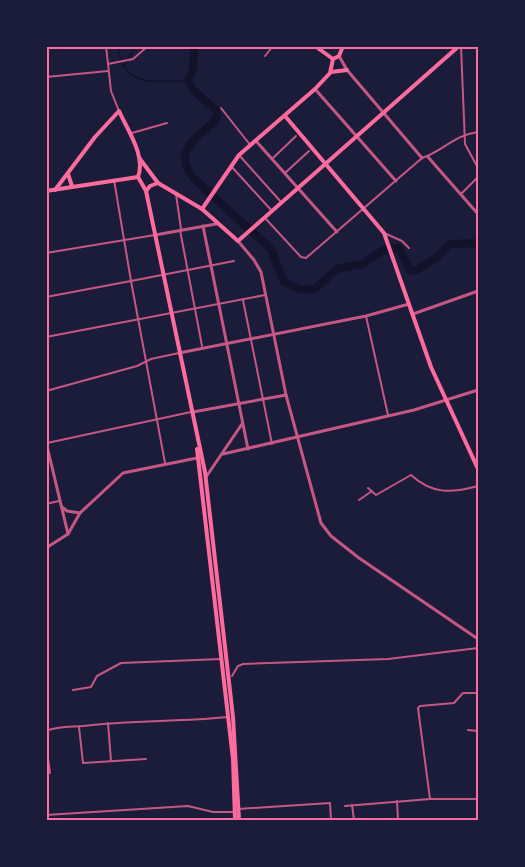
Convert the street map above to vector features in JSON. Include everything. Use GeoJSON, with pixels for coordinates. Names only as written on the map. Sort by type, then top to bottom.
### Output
{"type":"FeatureCollection","features":[{"type":"Feature","properties":{"kind":"main road"},"geometry":{"type":"LineString","coordinates":[[315,46],[333,59]]}},
{"type":"Feature","properties":{"kind":"main road"},"geometry":{"type":"LineString","coordinates":[[333,59],[339,56],[343,46]]}},
{"type":"Feature","properties":{"kind":"main road"},"geometry":{"type":"LineString","coordinates":[[55,190],[119,111],[140,159],[158,183],[202,210],[238,241],[384,110],[460,46]]}},
{"type":"Feature","properties":{"kind":"main road"},"geometry":{"type":"LineString","coordinates":[[202,210],[239,155],[315,89],[330,73],[333,59]]}},
{"type":"Feature","properties":{"kind":"main road"},"geometry":{"type":"LineString","coordinates":[[330,73],[347,70]]}},
{"type":"Feature","properties":{"kind":"main road"},"geometry":{"type":"LineString","coordinates":[[285,116],[365,208],[387,238],[409,304],[446,400],[478,469]]}},
{"type":"Feature","properties":{"kind":"main road"},"geometry":{"type":"LineString","coordinates":[[140,159],[138,177],[146,191],[206,478],[229,703],[236,810]]}},
{"type":"Feature","properties":{"kind":"main road"},"geometry":{"type":"LineString","coordinates":[[68,174],[72,186]]}},
{"type":"Feature","properties":{"kind":"main road"},"geometry":{"type":"LineString","coordinates":[[46,191],[138,177]]}},
{"type":"Feature","properties":{"kind":"main road"},"geometry":{"type":"LineString","coordinates":[[146,191],[150,186],[158,183]]}},
{"type":"Feature","properties":{"kind":"main road"},"geometry":{"type":"LineString","coordinates":[[198,447],[197,458],[221,659],[229,703],[228,717],[237,820]]}},
{"type":"Feature","properties":{"kind":"street"},"geometry":{"type":"LineString","coordinates":[[106,46],[111,91],[119,111]]}},
{"type":"Feature","properties":{"kind":"street"},"geometry":{"type":"LineString","coordinates":[[108,64],[135,58],[148,46]]}},
{"type":"Feature","properties":{"kind":"street"},"geometry":{"type":"LineString","coordinates":[[265,56],[273,46]]}},
{"type":"Feature","properties":{"kind":"street"},"geometry":{"type":"LineString","coordinates":[[460,46],[467,149],[478,168]]}},
{"type":"Feature","properties":{"kind":"street"},"geometry":{"type":"LineString","coordinates":[[339,56],[347,70],[384,110],[422,158]]}},
{"type":"Feature","properties":{"kind":"street"},"geometry":{"type":"LineString","coordinates":[[46,77],[108,71]]}},
{"type":"Feature","properties":{"kind":"street"},"geometry":{"type":"LineString","coordinates":[[315,89],[396,181]]}},
{"type":"Feature","properties":{"kind":"street"},"geometry":{"type":"LineString","coordinates":[[221,108],[250,146]]}},
{"type":"Feature","properties":{"kind":"street"},"geometry":{"type":"LineString","coordinates":[[129,134],[166,123]]}},
{"type":"Feature","properties":{"kind":"street"},"geometry":{"type":"LineString","coordinates":[[265,217],[302,258],[308,257],[422,158],[428,157],[465,134],[478,132]]}},
{"type":"Feature","properties":{"kind":"street"},"geometry":{"type":"LineString","coordinates":[[272,159],[296,136]]}},
{"type":"Feature","properties":{"kind":"street"},"geometry":{"type":"LineString","coordinates":[[256,141],[337,232]]}},
{"type":"Feature","properties":{"kind":"street"},"geometry":{"type":"LineString","coordinates":[[285,173],[309,151]]}},
{"type":"Feature","properties":{"kind":"street"},"geometry":{"type":"LineString","coordinates":[[239,155],[281,202]]}},
{"type":"Feature","properties":{"kind":"street"},"geometry":{"type":"LineString","coordinates":[[428,157],[478,214]]}},
{"type":"Feature","properties":{"kind":"street"},"geometry":{"type":"LineString","coordinates":[[231,166],[272,210]]}},
{"type":"Feature","properties":{"kind":"street"},"geometry":{"type":"LineString","coordinates":[[461,194],[478,177]]}},
{"type":"Feature","properties":{"kind":"street"},"geometry":{"type":"LineString","coordinates":[[114,180],[126,239],[144,362],[165,463]]}},
{"type":"Feature","properties":{"kind":"street"},"geometry":{"type":"LineString","coordinates":[[176,194],[180,230],[202,346]]}},
{"type":"Feature","properties":{"kind":"street"},"geometry":{"type":"LineString","coordinates":[[46,254],[216,224]]}},
{"type":"Feature","properties":{"kind":"street"},"geometry":{"type":"LineString","coordinates":[[203,226],[248,449]]}},
{"type":"Feature","properties":{"kind":"street"},"geometry":{"type":"LineString","coordinates":[[384,233],[402,241],[409,248]]}},
{"type":"Feature","properties":{"kind":"street"},"geometry":{"type":"LineString","coordinates":[[238,241],[258,265],[286,395],[317,514],[331,536],[377,571],[478,639]]}},
{"type":"Feature","properties":{"kind":"street"},"geometry":{"type":"LineString","coordinates":[[46,297],[234,261]]}},
{"type":"Feature","properties":{"kind":"street"},"geometry":{"type":"LineString","coordinates":[[413,314],[478,291]]}},
{"type":"Feature","properties":{"kind":"street"},"geometry":{"type":"LineString","coordinates":[[46,337],[265,295]]}},
{"type":"Feature","properties":{"kind":"street"},"geometry":{"type":"LineString","coordinates":[[243,299],[272,444]]}},
{"type":"Feature","properties":{"kind":"street"},"geometry":{"type":"LineString","coordinates":[[46,391],[202,346],[366,316],[409,304]]}},
{"type":"Feature","properties":{"kind":"street"},"geometry":{"type":"LineString","coordinates":[[366,316],[388,415]]}},
{"type":"Feature","properties":{"kind":"street"},"geometry":{"type":"LineString","coordinates":[[223,454],[388,415],[478,390]]}},
{"type":"Feature","properties":{"kind":"street"},"geometry":{"type":"LineString","coordinates":[[68,534],[47,443],[191,412],[286,395]]}},
{"type":"Feature","properties":{"kind":"street"},"geometry":{"type":"LineString","coordinates":[[206,478],[240,430],[243,422]]}},
{"type":"Feature","properties":{"kind":"street"},"geometry":{"type":"LineString","coordinates":[[46,548],[68,534],[80,513],[123,473],[197,458]]}},
{"type":"Feature","properties":{"kind":"street"},"geometry":{"type":"LineString","coordinates":[[359,500],[370,490],[376,495],[411,476],[439,492],[453,492],[478,486]]}},
{"type":"Feature","properties":{"kind":"street"},"geometry":{"type":"LineString","coordinates":[[46,504],[59,502]]}},
{"type":"Feature","properties":{"kind":"street"},"geometry":{"type":"LineString","coordinates":[[59,502],[66,511],[80,513]]}},
{"type":"Feature","properties":{"kind":"street"},"geometry":{"type":"LineString","coordinates":[[232,676],[238,666],[243,664],[388,659],[478,648]]}},
{"type":"Feature","properties":{"kind":"street"},"geometry":{"type":"LineString","coordinates":[[73,690],[91,687],[94,678],[105,670],[125,663],[221,659]]}},
{"type":"Feature","properties":{"kind":"street"},"geometry":{"type":"LineString","coordinates":[[430,799],[418,708],[423,705],[454,704],[463,693],[478,693]]}},
{"type":"Feature","properties":{"kind":"street"},"geometry":{"type":"LineString","coordinates":[[46,731],[108,723],[151,720],[173,722],[228,717]]}},
{"type":"Feature","properties":{"kind":"street"},"geometry":{"type":"LineString","coordinates":[[108,723],[111,761]]}},
{"type":"Feature","properties":{"kind":"street"},"geometry":{"type":"LineString","coordinates":[[79,726],[82,762],[146,759]]}},
{"type":"Feature","properties":{"kind":"street"},"geometry":{"type":"LineString","coordinates":[[468,730],[478,731]]}},
{"type":"Feature","properties":{"kind":"street"},"geometry":{"type":"LineString","coordinates":[[46,744],[50,773]]}},
{"type":"Feature","properties":{"kind":"street"},"geometry":{"type":"LineString","coordinates":[[345,806],[430,799],[478,799]]}},
{"type":"Feature","properties":{"kind":"street"},"geometry":{"type":"LineString","coordinates":[[397,801],[398,820]]}},
{"type":"Feature","properties":{"kind":"street"},"geometry":{"type":"LineString","coordinates":[[46,815],[188,806],[213,812],[330,803],[331,820]]}},
{"type":"Feature","properties":{"kind":"street"},"geometry":{"type":"LineString","coordinates":[[352,805],[354,820]]}},
{"type":"Feature","properties":{"kind":"waterway"},"geometry":{"type":"LineString","coordinates":[[117,46],[126,70],[142,80],[188,81]]}},
{"type":"Feature","properties":{"kind":"waterway"},"geometry":{"type":"LineString","coordinates":[[124,67],[135,46]]}},
{"type":"Feature","properties":{"kind":"waterway"},"geometry":{"type":"LineString","coordinates":[[194,46],[193,69],[188,81],[194,91],[216,110],[217,117],[191,143],[185,158],[187,167],[193,178],[271,249],[284,282],[301,290],[315,289],[337,269],[363,264],[383,250],[399,248],[410,270],[415,271],[436,258],[450,244],[478,243]]}}]}
